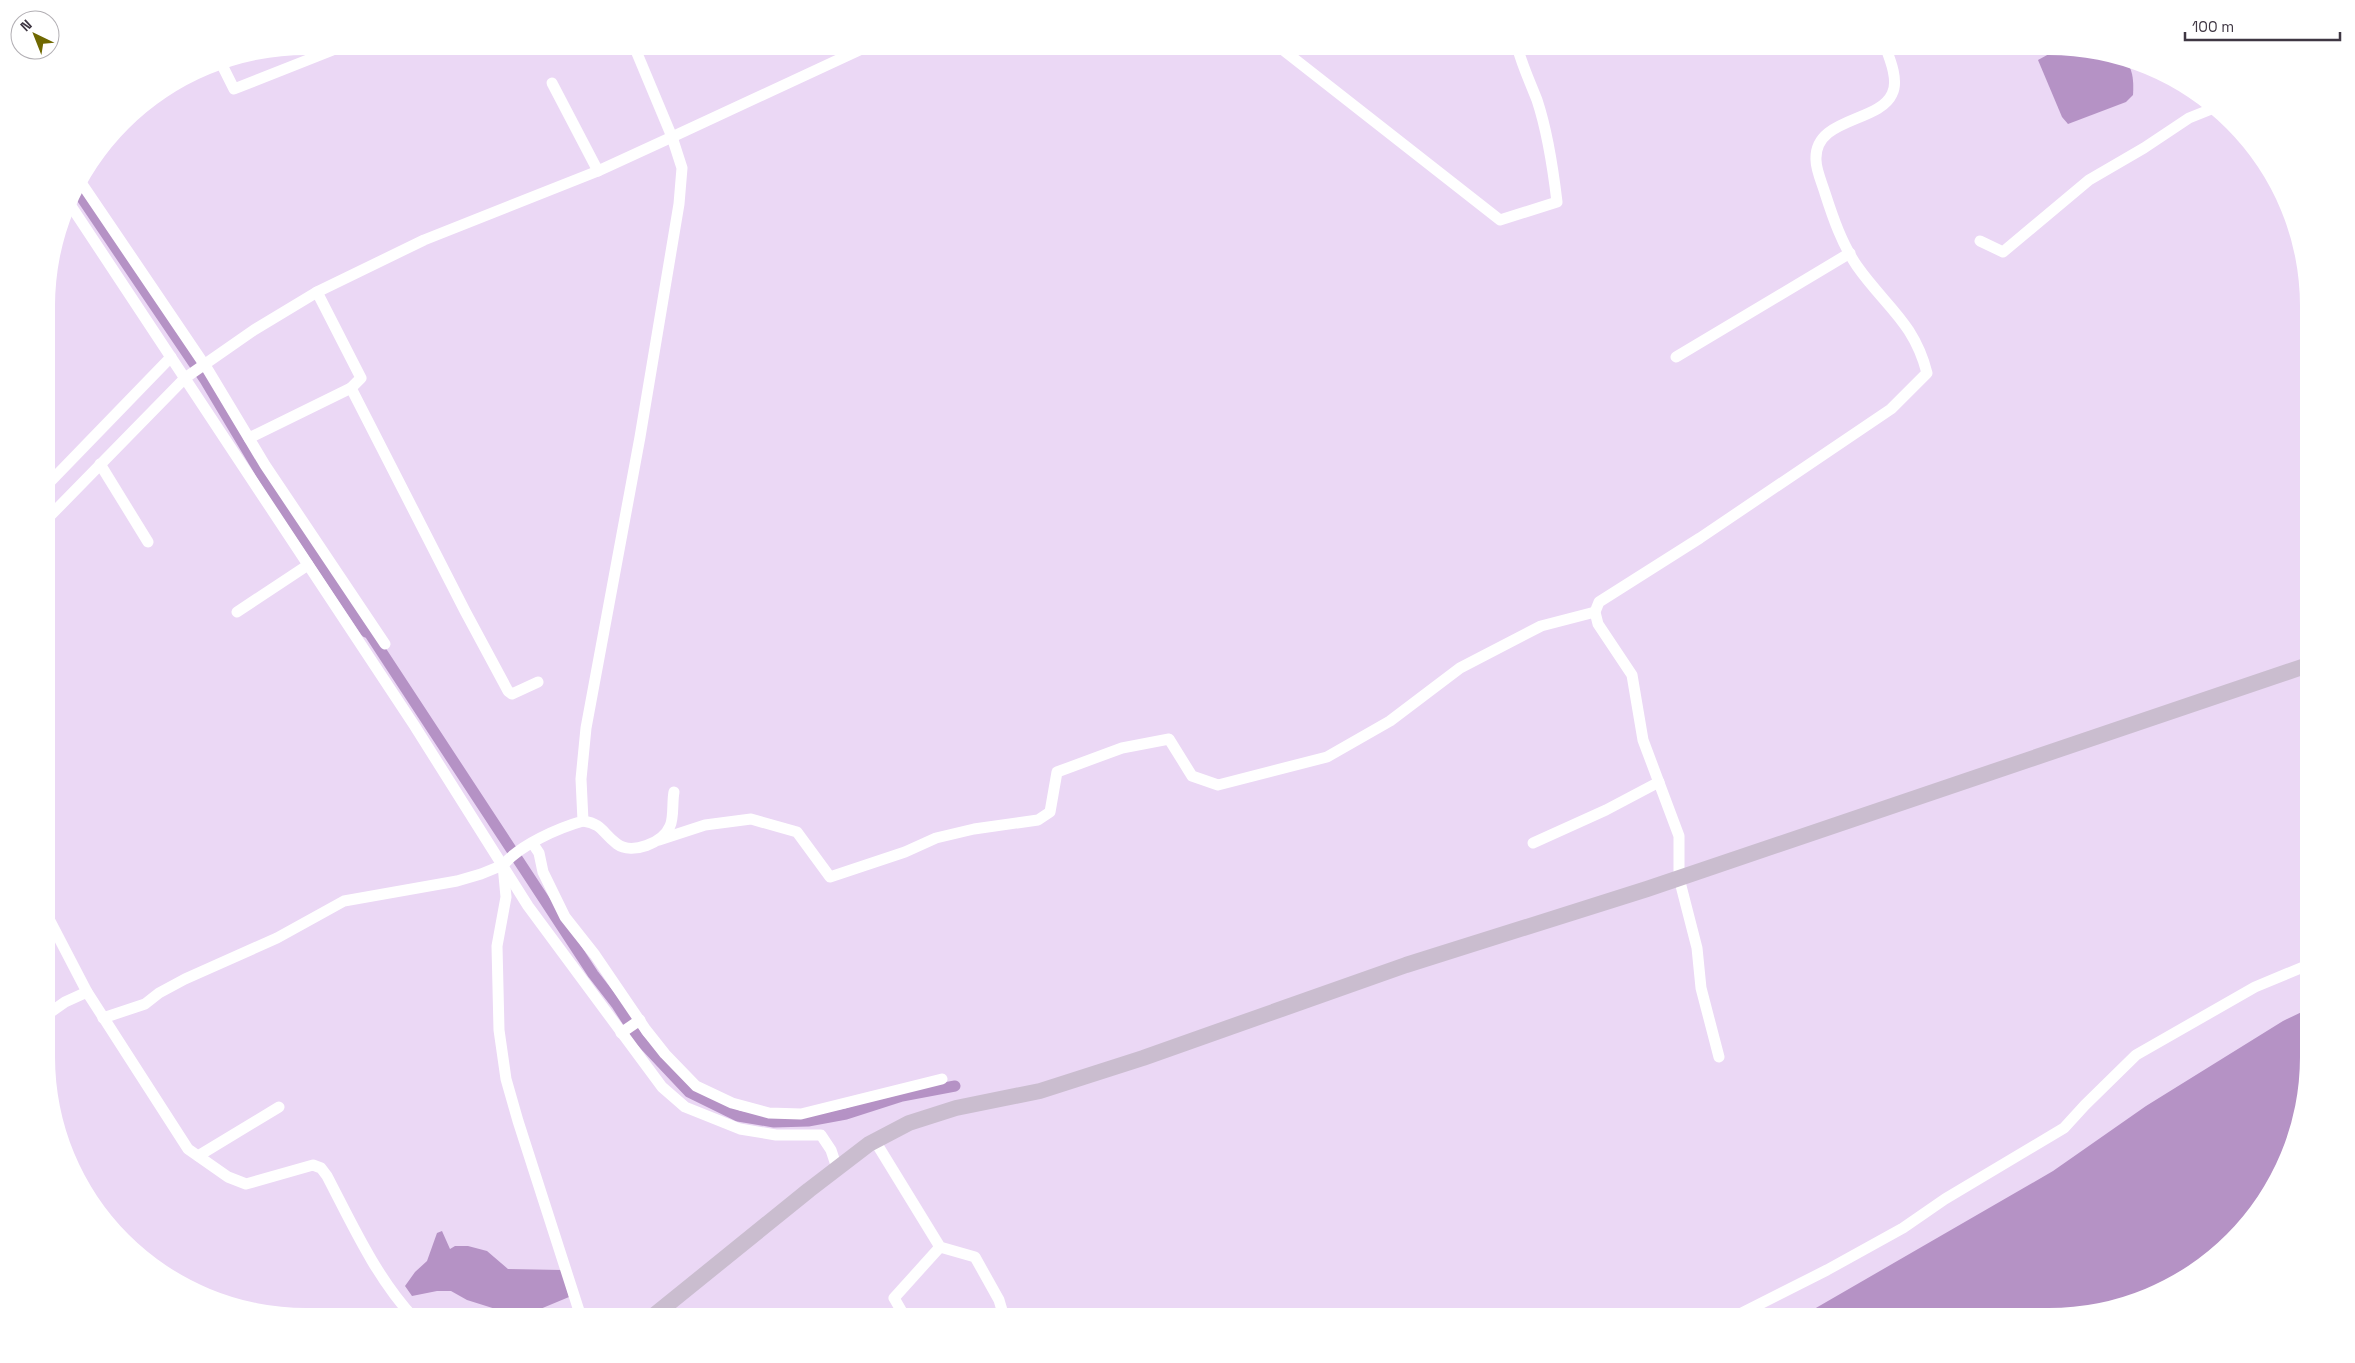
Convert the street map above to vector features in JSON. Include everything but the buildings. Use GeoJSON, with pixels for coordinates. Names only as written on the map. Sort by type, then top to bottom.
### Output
{"type":"FeatureCollection","features":[{"type":"Feature","properties":{"kind":"street"},"geometry":{"type":"LineString","coordinates":[[224,68],[234,89],[321,55]]}},
{"type":"Feature","properties":{"kind":"street"},"geometry":{"type":"LineString","coordinates":[[583,821],[581,779],[586,728],[640,437],[679,204],[682,168],[672,137],[638,55]]}},
{"type":"Feature","properties":{"kind":"street"},"geometry":{"type":"LineString","coordinates":[[55,511],[184,378],[317,292],[424,240],[598,171],[849,55]]}},
{"type":"Feature","properties":{"kind":"street"},"geometry":{"type":"LineString","coordinates":[[1289,55],[1500,220],[1557,202],[1552,158],[1537,101],[1519,55]]}},
{"type":"Feature","properties":{"kind":"street"},"geometry":{"type":"LineString","coordinates":[[1719,1057],[1701,988],[1697,948],[1679,878],[1679,836],[1643,740],[1632,675],[1598,624],[1595,612],[1599,602],[1700,538],[1891,409],[1927,373],[1922,354],[1904,321],[1857,266],[1850,253],[1832,214],[1816,160],[1818,144],[1830,131],[1884,104],[1892,94],[1895,80],[1888,55]]}},
{"type":"Feature","properties":{"kind":"street"},"geometry":{"type":"LineString","coordinates":[[552,83],[598,171]]}},
{"type":"Feature","properties":{"kind":"street"},"geometry":{"type":"LineString","coordinates":[[1980,241],[2003,252],[2089,180],[2144,148],[2189,118],[2207,111]]}},
{"type":"Feature","properties":{"kind":"street"},"geometry":{"type":"LineString","coordinates":[[85,188],[203,364],[249,438],[385,644]]}},
{"type":"Feature","properties":{"kind":"street"},"geometry":{"type":"LineString","coordinates":[[74,210],[505,862],[528,906],[632,1026],[665,1054],[696,1086],[732,1103],[769,1112],[801,1114],[942,1079]]}},
{"type":"Feature","properties":{"kind":"street"},"geometry":{"type":"LineString","coordinates":[[1676,357],[1850,253]]}},
{"type":"Feature","properties":{"kind":"street"},"geometry":{"type":"LineString","coordinates":[[249,438],[351,388],[361,378],[317,292]]}},
{"type":"Feature","properties":{"kind":"street"},"geometry":{"type":"LineString","coordinates":[[55,477],[170,357]]}},
{"type":"Feature","properties":{"kind":"street"},"geometry":{"type":"LineString","coordinates":[[351,388],[465,611],[508,690],[512,694],[538,682]]}},
{"type":"Feature","properties":{"kind":"street"},"geometry":{"type":"LineString","coordinates":[[100,464],[148,542]]}},
{"type":"Feature","properties":{"kind":"street"},"geometry":{"type":"LineString","coordinates":[[236,612],[308,565]]}},
{"type":"Feature","properties":{"kind":"street"},"geometry":{"type":"LineString","coordinates":[[103,1018],[145,1004],[185,980],[278,938],[344,901],[457,881],[481,874],[505,862],[528,846],[562,827],[583,821],[596,823],[618,845],[636,848],[705,825],[751,819],[797,832],[830,877],[905,852],[936,838],[974,829],[1038,820],[1050,812],[1056,772],[1122,748],[1169,739],[1192,776],[1218,785],[1327,757],[1390,721],[1460,668],[1541,626],[1595,612]]}},
{"type":"Feature","properties":{"kind":"street"},"geometry":{"type":"LineString","coordinates":[[663,1308],[837,1168],[875,1141],[908,1123],[956,1108],[1040,1091],[1143,1058],[1406,966],[1679,878],[2300,668]]}},
{"type":"Feature","properties":{"kind":"street"},"geometry":{"type":"LineString","coordinates":[[1533,843],[1606,810],[1659,782]]}},
{"type":"Feature","properties":{"kind":"street"},"geometry":{"type":"LineString","coordinates":[[660,840],[671,826],[674,792]]}},
{"type":"Feature","properties":{"kind":"street"},"geometry":{"type":"LineString","coordinates":[[528,846],[539,853],[543,872],[565,917],[595,955],[662,1087],[685,1107],[748,1130],[776,1135],[821,1135],[831,1150],[837,1168]]}},
{"type":"Feature","properties":{"kind":"street"},"geometry":{"type":"LineString","coordinates":[[505,862],[506,897],[497,946],[499,1030],[506,1079],[579,1308]]}},
{"type":"Feature","properties":{"kind":"street"},"geometry":{"type":"LineString","coordinates":[[55,930],[103,1018],[166,1118],[188,1149],[228,1177],[246,1184],[313,1165],[321,1168],[397,1300],[405,1308]]}},
{"type":"Feature","properties":{"kind":"street"},"geometry":{"type":"LineString","coordinates":[[1752,1308],[1827,1270],[1903,1228],[1945,1199],[2064,1128],[2136,1056],[2255,987],[2300,968]]}},
{"type":"Feature","properties":{"kind":"street"},"geometry":{"type":"LineString","coordinates":[[55,1009],[65,1002],[88,992]]}},
{"type":"Feature","properties":{"kind":"street"},"geometry":{"type":"LineString","coordinates":[[198,1156],[279,1107]]}},
{"type":"Feature","properties":{"kind":"street"},"geometry":{"type":"LineString","coordinates":[[875,1141],[940,1247],[975,1258],[999,1300],[1002,1308]]}},
{"type":"Feature","properties":{"kind":"street"},"geometry":{"type":"LineString","coordinates":[[900,1308],[894,1298],[940,1247]]}},
{"type":"Feature","properties":{"kind":"shaded area"},"geometry":{"type":"Polygon","coordinates":[[[2047,55],[2082,57],[2129,68],[2133,83],[2133,95],[2126,102],[2068,124],[2062,117],[2038,60],[2047,55]]]}},
{"type":"Feature","properties":{"kind":"shaded area"},"geometry":{"type":"Polygon","coordinates":[[[2300,1013],[2298,1090],[2287,1138],[2274,1168],[2258,1197],[2227,1235],[2189,1266],[2160,1282],[2130,1295],[2082,1306],[2049,1308],[1816,1308],[2053,1171],[2146,1106],[2283,1021],[2300,1013]]]}},
{"type":"Feature","properties":{"kind":"shaded area"},"geometry":{"type":"Polygon","coordinates":[[[442,1231],[450,1249],[455,1246],[468,1246],[487,1251],[508,1269],[562,1270],[569,1297],[543,1308],[492,1308],[467,1300],[451,1291],[437,1291],[412,1296],[405,1286],[415,1272],[427,1261],[437,1233],[442,1231]]]}},
{"type":"Feature","properties":{"kind":"waterway"},"geometry":{"type":"LineString","coordinates":[[80,196],[205,380],[269,487],[366,632]]}},
{"type":"Feature","properties":{"kind":"waterway"},"geometry":{"type":"LineString","coordinates":[[364,625],[593,974],[617,1005],[639,1039],[689,1092],[738,1116],[774,1122],[808,1121],[846,1114],[902,1096],[955,1086]]}}]}
